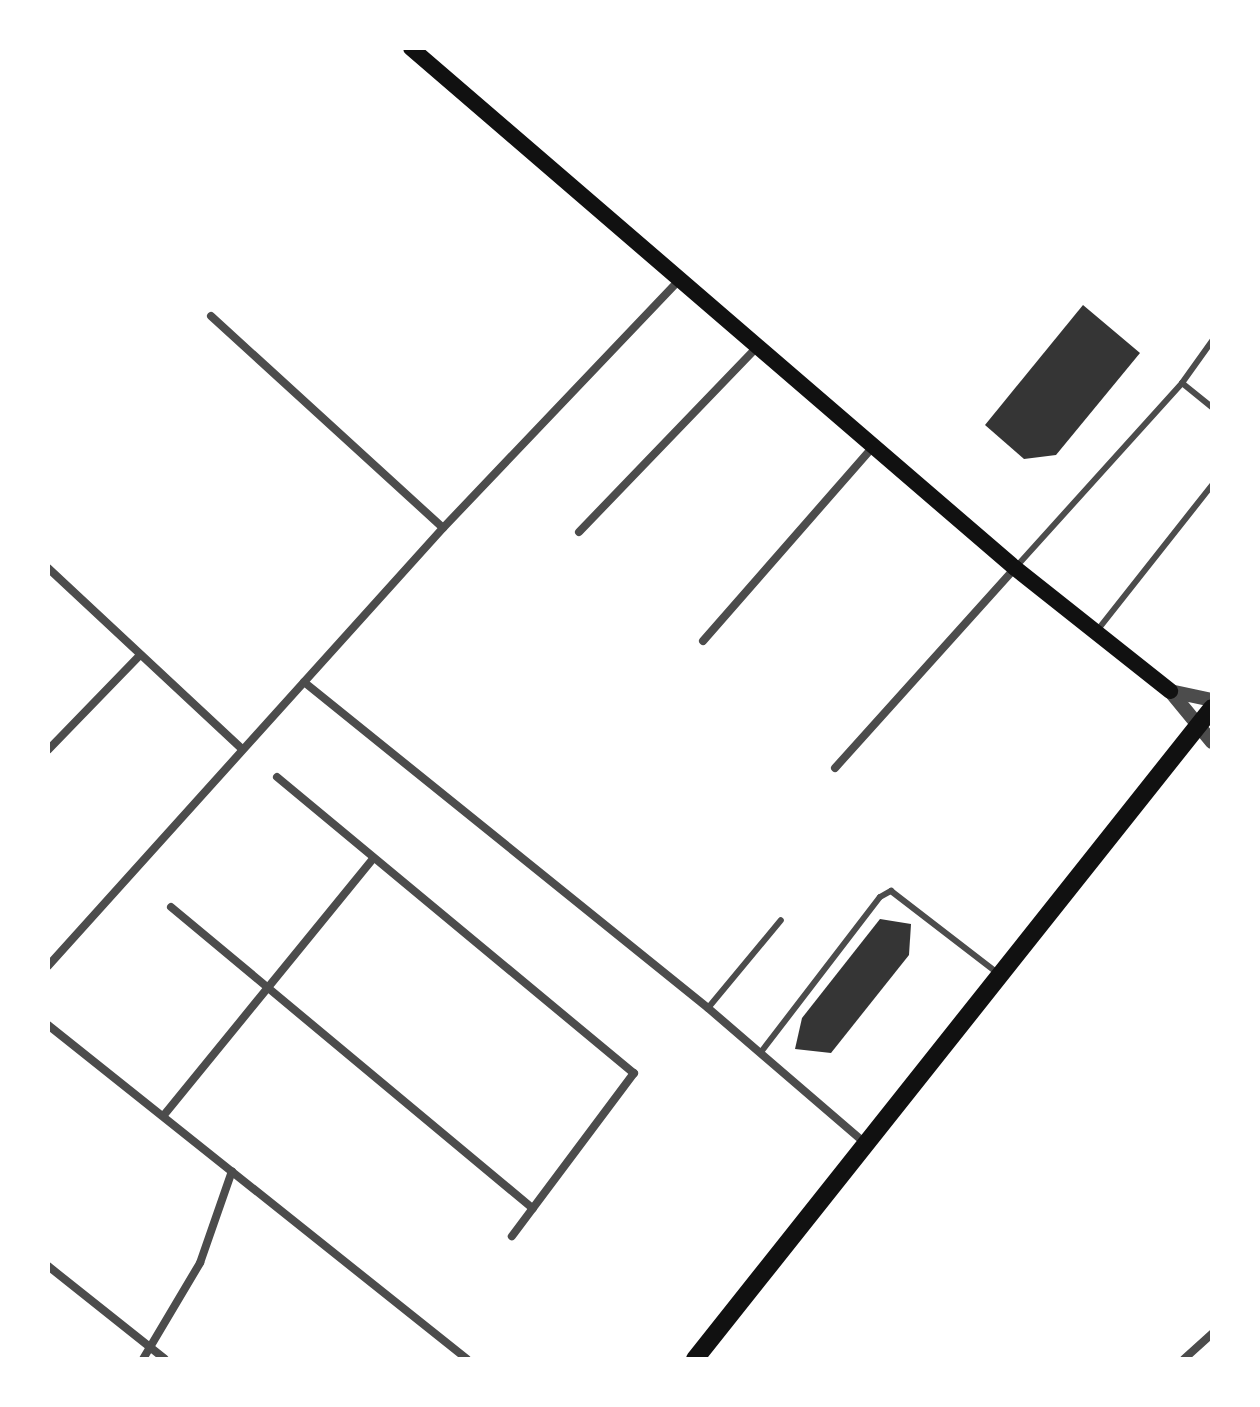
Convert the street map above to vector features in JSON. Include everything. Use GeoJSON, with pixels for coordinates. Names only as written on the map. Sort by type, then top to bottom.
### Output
{"type":"FeatureCollection","features":[{"type":"Feature","properties":{"kind":"main road"},"geometry":{"type":"LineString","coordinates":[[411,48],[760,344],[1015,568],[1170,691]]}},
{"type":"Feature","properties":{"kind":"main road"},"geometry":{"type":"LineString","coordinates":[[695,1359],[1212,708]]}},
{"type":"Feature","properties":{"kind":"street"},"geometry":{"type":"LineString","coordinates":[[48,966],[443,528],[682,277]]}},
{"type":"Feature","properties":{"kind":"street"},"geometry":{"type":"LineString","coordinates":[[211,316],[443,528]]}},
{"type":"Feature","properties":{"kind":"street"},"geometry":{"type":"LineString","coordinates":[[579,532],[760,344]]}},
{"type":"Feature","properties":{"kind":"street"},"geometry":{"type":"LineString","coordinates":[[703,641],[875,446]]}},
{"type":"Feature","properties":{"kind":"street"},"geometry":{"type":"LineString","coordinates":[[48,568],[242,749]]}},
{"type":"Feature","properties":{"kind":"street"},"geometry":{"type":"LineString","coordinates":[[835,768],[1015,568]]}},
{"type":"Feature","properties":{"kind":"street"},"geometry":{"type":"LineString","coordinates":[[48,750],[140,655]]}},
{"type":"Feature","properties":{"kind":"street"},"geometry":{"type":"LineString","coordinates":[[304,682],[708,1008],[865,1143]]}},
{"type":"Feature","properties":{"kind":"street"},"geometry":{"type":"LineString","coordinates":[[1170,691],[1212,700]]}},
{"type":"Feature","properties":{"kind":"street"},"geometry":{"type":"LineString","coordinates":[[1170,691],[1212,742]]}},
{"type":"Feature","properties":{"kind":"street"},"geometry":{"type":"LineString","coordinates":[[277,777],[634,1073],[512,1236]]}},
{"type":"Feature","properties":{"kind":"street"},"geometry":{"type":"LineString","coordinates":[[164,1115],[373,859]]}},
{"type":"Feature","properties":{"kind":"street"},"geometry":{"type":"LineString","coordinates":[[171,907],[533,1209]]}},
{"type":"Feature","properties":{"kind":"street"},"geometry":{"type":"LineString","coordinates":[[48,1025],[467,1359]]}},
{"type":"Feature","properties":{"kind":"street"},"geometry":{"type":"LineString","coordinates":[[143,1359],[200,1263],[232,1171]]}},
{"type":"Feature","properties":{"kind":"street"},"geometry":{"type":"LineString","coordinates":[[48,1266],[165,1359]]}},
{"type":"Feature","properties":{"kind":"street"},"geometry":{"type":"LineString","coordinates":[[1184,1359],[1212,1334]]}},
{"type":"Feature","properties":{"kind":"lane"},"geometry":{"type":"LineString","coordinates":[[1015,568],[1182,383],[1212,341]]}},
{"type":"Feature","properties":{"kind":"lane"},"geometry":{"type":"LineString","coordinates":[[1182,383],[1212,407]]}},
{"type":"Feature","properties":{"kind":"lane"},"geometry":{"type":"LineString","coordinates":[[1096,632],[1212,485]]}},
{"type":"Feature","properties":{"kind":"lane"},"geometry":{"type":"LineString","coordinates":[[761,1052],[880,897],[891,891],[999,975]]}},
{"type":"Feature","properties":{"kind":"lane"},"geometry":{"type":"LineString","coordinates":[[708,1008],[781,920]]}},
{"type":"Feature","properties":{"kind":"building"},"geometry":{"type":"Polygon","coordinates":[[[1083,305],[1140,353],[1056,455],[1024,459],[985,425],[1083,305]]]}},
{"type":"Feature","properties":{"kind":"building"},"geometry":{"type":"Polygon","coordinates":[[[880,919],[911,924],[909,955],[831,1053],[795,1049],[802,1018],[880,919]]]}}]}
